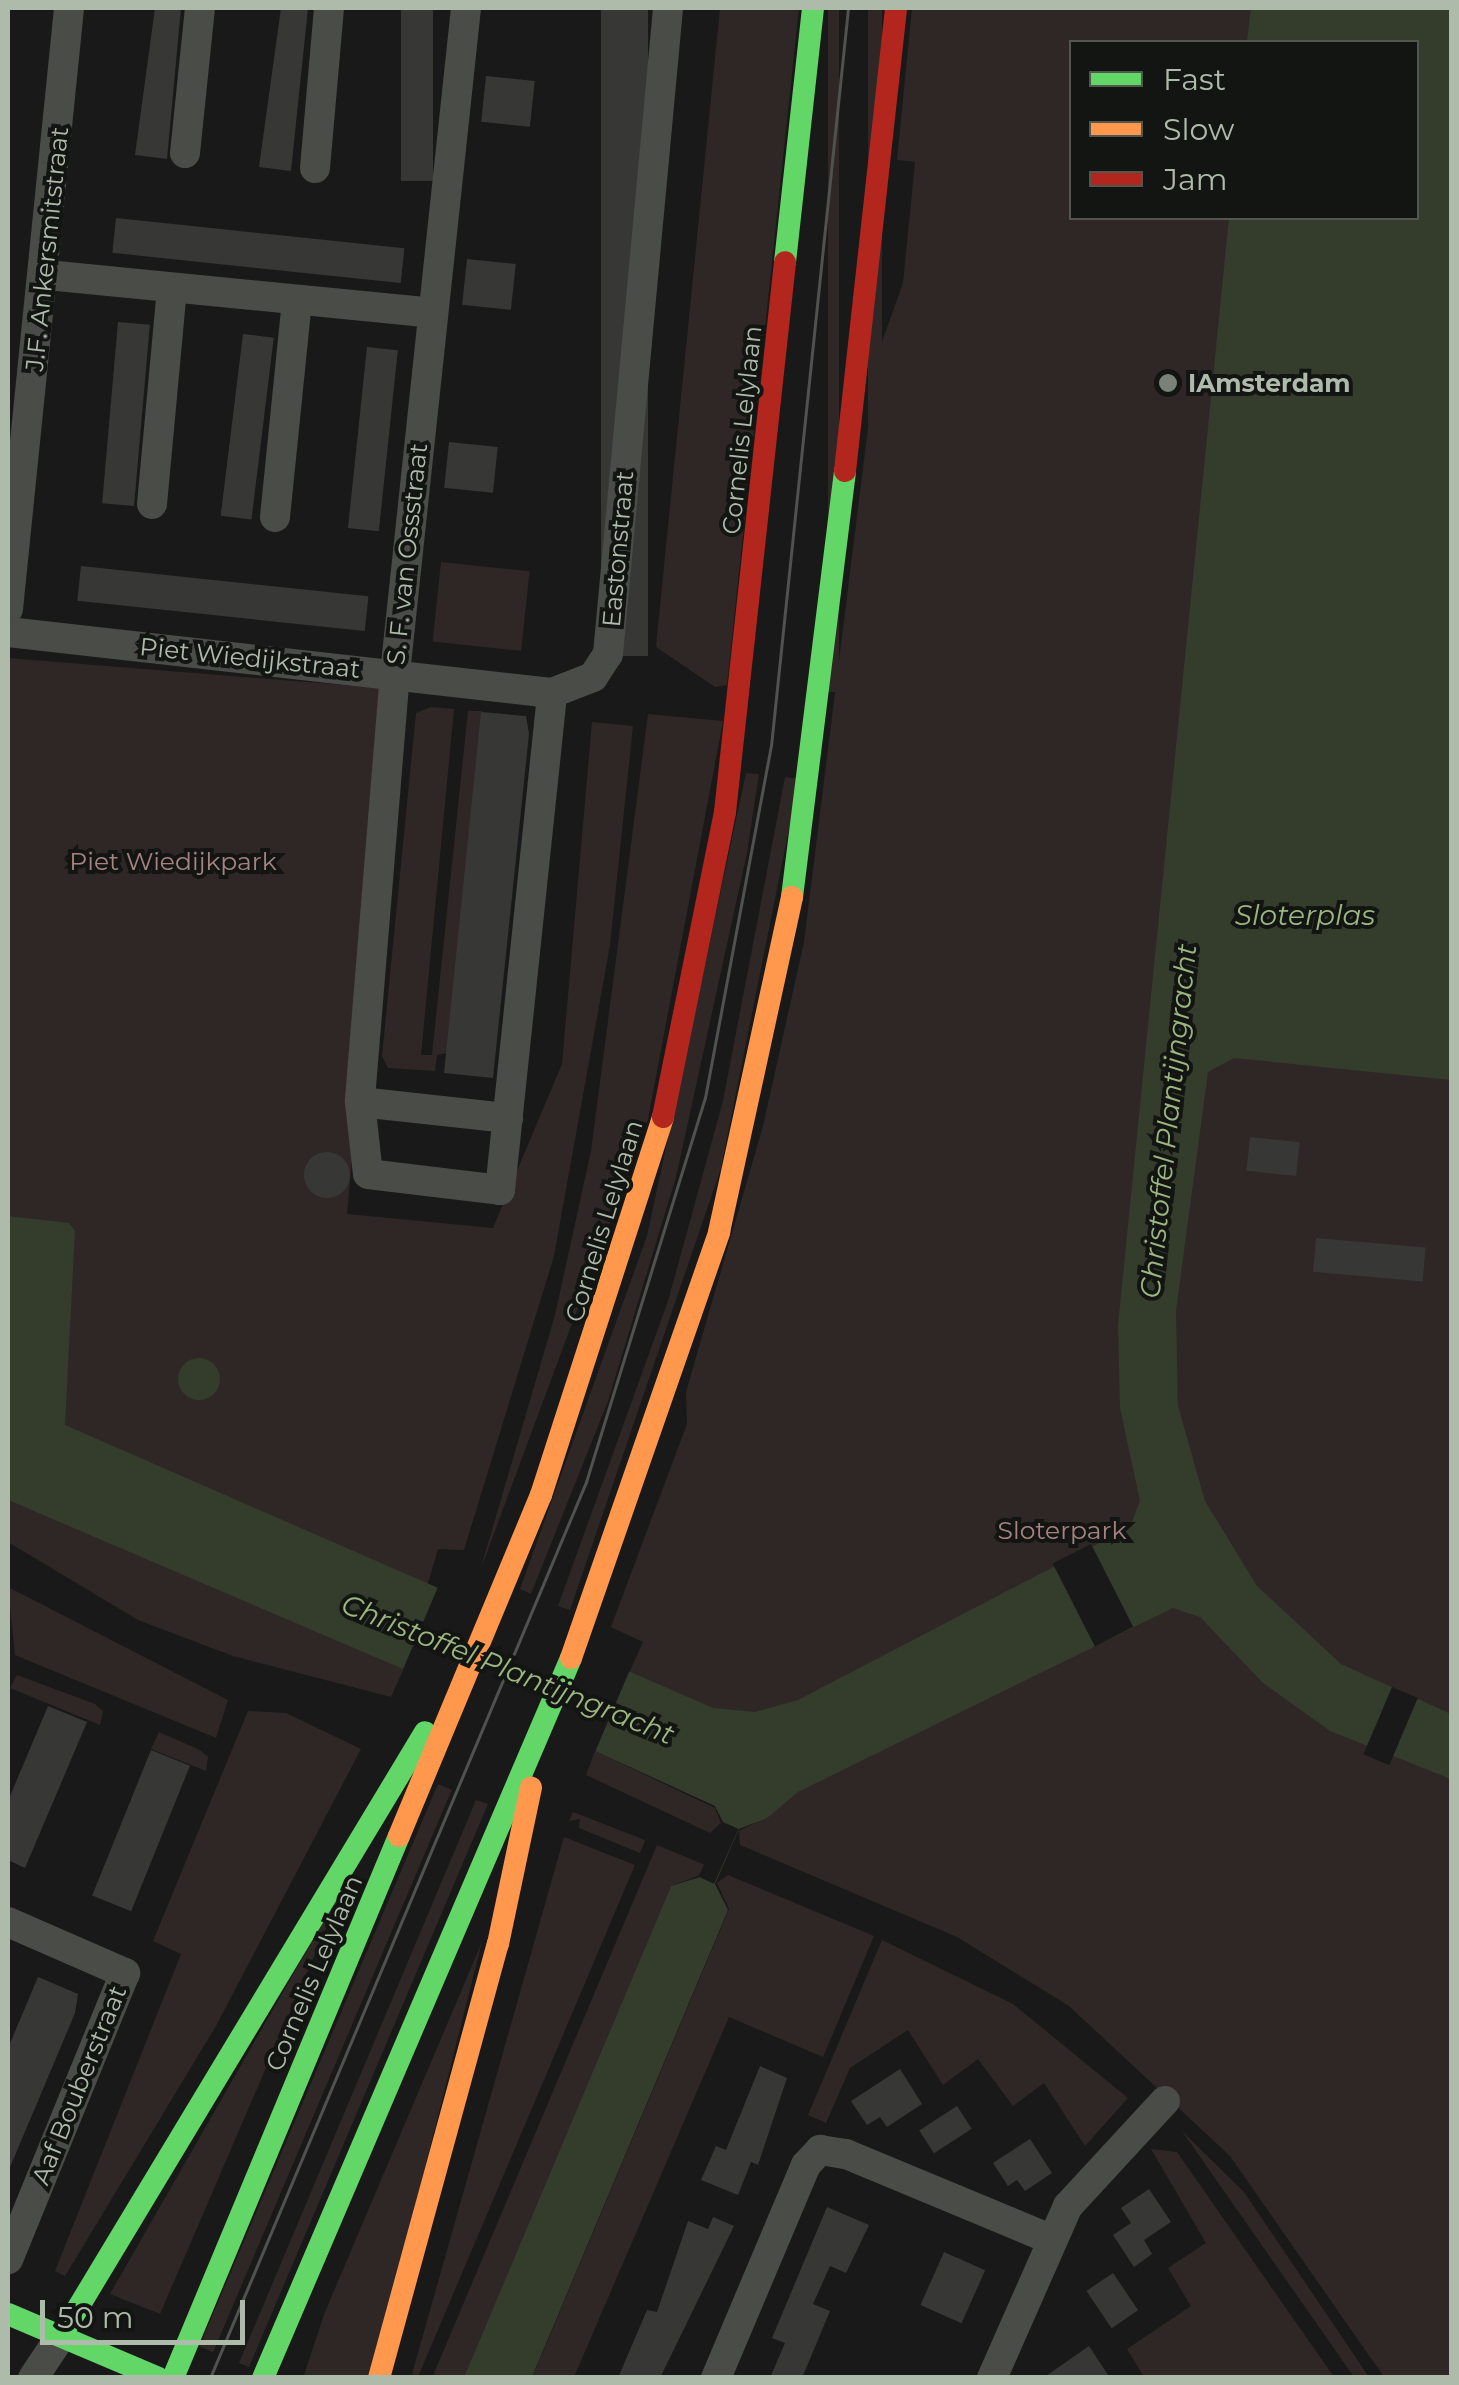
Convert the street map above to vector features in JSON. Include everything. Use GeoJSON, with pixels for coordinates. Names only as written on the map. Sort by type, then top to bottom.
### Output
{"type":"FeatureCollection","features":[{"type":"Feature","properties":{"kind":"main road","name":"Cornelis Lelylaan"},"geometry":{"type":"LineString","coordinates":[[172,2378],[506,1583],[637,1215],[705,928],[751,612],[813,8]]}},
{"type":"Feature","properties":{"kind":"main road"},"geometry":{"type":"LineString","coordinates":[[266,2369],[502,1810],[588,1618],[719,1232],[790,927],[829,658],[896,8]]}},
{"type":"Feature","properties":{"kind":"main road"},"geometry":{"type":"LineString","coordinates":[[61,2336],[400,1768],[471,1666]]}},
{"type":"Feature","properties":{"kind":"main road"},"geometry":{"type":"LineString","coordinates":[[379,2378],[525,1823],[541,1728]]}},
{"type":"Feature","properties":{"kind":"main road"},"geometry":{"type":"LineString","coordinates":[[8,2314],[159,2378]]}},
{"type":"Feature","properties":{"kind":"street","name":"J.F. Ankersmitstraat"},"geometry":{"type":"LineString","coordinates":[[8,609],[47,274],[69,8]]}},
{"type":"Feature","properties":{"kind":"street"},"geometry":{"type":"LineString","coordinates":[[185,153],[200,8]]}},
{"type":"Feature","properties":{"kind":"street"},"geometry":{"type":"LineString","coordinates":[[315,168],[329,8]]}},
{"type":"Feature","properties":{"kind":"street","name":"S. F. van Ossstraat"},"geometry":{"type":"LineString","coordinates":[[360,1102],[395,673],[466,8]]}},
{"type":"Feature","properties":{"kind":"street","name":"Eastonstraat"},"geometry":{"type":"LineString","coordinates":[[552,692],[593,676],[608,654],[668,8]]}},
{"type":"Feature","properties":{"kind":"street"},"geometry":{"type":"LineString","coordinates":[[47,274],[432,314]]}},
{"type":"Feature","properties":{"kind":"street"},"geometry":{"type":"LineString","coordinates":[[152,504],[172,290]]}},
{"type":"Feature","properties":{"kind":"street"},"geometry":{"type":"LineString","coordinates":[[275,517],[296,300]]}},
{"type":"Feature","properties":{"kind":"street","name":"Piet Wiedijkstraat"},"geometry":{"type":"LineString","coordinates":[[8,632],[552,692]]}},
{"type":"Feature","properties":{"kind":"street"},"geometry":{"type":"LineString","coordinates":[[508,1118],[360,1102],[368,1174],[500,1190],[508,1118],[552,692]]}},
{"type":"Feature","properties":{"kind":"street","name":"Aaf Bouberstraat"},"geometry":{"type":"LineString","coordinates":[[8,1922],[125,1972],[8,2260]]}},
{"type":"Feature","properties":{"kind":"street"},"geometry":{"type":"LineString","coordinates":[[992,2378],[1050,2239],[1068,2206],[1165,2101]]}},
{"type":"Feature","properties":{"kind":"street"},"geometry":{"type":"LineString","coordinates":[[716,2378],[806,2165],[820,2150],[1050,2239]]}},
{"type":"Feature","properties":{"kind":"street"},"geometry":{"type":"LineString","coordinates":[[34,2378],[61,2336]]}},
{"type":"Feature","properties":{"kind":"green space"},"geometry":{"type":"Polygon","coordinates":[[[720,8],[799,8],[727,685],[715,687],[656,647],[720,8]]]}},
{"type":"Feature","properties":{"kind":"green space"},"geometry":{"type":"Polygon","coordinates":[[[828,8],[839,8],[839,692],[828,692],[828,8]]]}},
{"type":"Feature","properties":{"kind":"green space"},"geometry":{"type":"Polygon","coordinates":[[[868,8],[882,8],[882,695],[868,695],[868,8]]]}},
{"type":"Feature","properties":{"kind":"green space","name":"Sloterpark"},"geometry":{"type":"Polygon","coordinates":[[[912,8],[1451,8],[1451,2377],[1384,2377],[1230,2156],[1069,2006],[957,1937],[740,1845],[739,1831],[765,1818],[629,1673],[643,1642],[611,1627],[687,1424],[686,1392],[763,1126],[804,942],[877,356],[903,283],[915,162],[897,160],[912,8]]]}},
{"type":"Feature","properties":{"kind":"green space"},"geometry":{"type":"Polygon","coordinates":[[[441,562],[530,571],[521,651],[433,642],[441,562]]]}},
{"type":"Feature","properties":{"kind":"green space","name":"Piet Wiedijkpark"},"geometry":{"type":"Polygon","coordinates":[[[8,658],[394,689],[347,1214],[493,1228],[562,1064],[592,722],[633,726],[610,945],[554,1256],[464,1550],[438,1549],[426,1590],[35,1418],[8,1283],[8,658]]]}},
{"type":"Feature","properties":{"kind":"green space"},"geometry":{"type":"Polygon","coordinates":[[[431,707],[454,709],[421,1055],[432,1055],[468,711],[482,711],[447,1053],[437,1055],[435,1071],[388,1068],[382,1056],[416,713],[431,707]]]}},
{"type":"Feature","properties":{"kind":"green space"},"geometry":{"type":"Polygon","coordinates":[[[648,714],[723,721],[648,1119],[480,1571],[555,1315],[591,1151],[648,714]]]}},
{"type":"Feature","properties":{"kind":"green space"},"geometry":{"type":"Polygon","coordinates":[[[746,773],[759,774],[747,853],[676,1177],[608,1401],[531,1594],[520,1589],[647,1236],[746,773]]]}},
{"type":"Feature","properties":{"kind":"green space"},"geometry":{"type":"Polygon","coordinates":[[[785,777],[799,779],[721,1168],[570,1610],[558,1606],[668,1301],[723,1101],[785,777]]]}},
{"type":"Feature","properties":{"kind":"green space"},"geometry":{"type":"Polygon","coordinates":[[[8,1500],[405,1666],[391,1697],[233,1656],[138,1620],[8,1542],[8,1500]]]}},
{"type":"Feature","properties":{"kind":"green space"},"geometry":{"type":"Polygon","coordinates":[[[8,1587],[228,1700],[216,1738],[15,1655],[8,1587]]]}},
{"type":"Feature","properties":{"kind":"green space"},"geometry":{"type":"Polygon","coordinates":[[[17,1675],[95,1704],[103,1711],[100,1725],[10,1688],[17,1675]]]}},
{"type":"Feature","properties":{"kind":"green space"},"geometry":{"type":"Polygon","coordinates":[[[248,1711],[286,1713],[361,1749],[216,2026],[65,2276],[55,2271],[181,1954],[153,1941],[248,1711]]]}},
{"type":"Feature","properties":{"kind":"green space"},"geometry":{"type":"Polygon","coordinates":[[[159,1732],[200,1750],[208,1757],[206,1771],[151,1749],[159,1732]]]}},
{"type":"Feature","properties":{"kind":"green space"},"geometry":{"type":"Polygon","coordinates":[[[595,1751],[715,1808],[721,1823],[710,1833],[586,1775],[595,1751]]]}},
{"type":"Feature","properties":{"kind":"green space"},"geometry":{"type":"Polygon","coordinates":[[[438,1784],[452,1790],[213,2352],[199,2346],[438,1784]]]}},
{"type":"Feature","properties":{"kind":"green space"},"geometry":{"type":"Polygon","coordinates":[[[476,1800],[488,1804],[249,2367],[239,2363],[476,1800]]]}},
{"type":"Feature","properties":{"kind":"green space"},"geometry":{"type":"Polygon","coordinates":[[[573,1812],[645,1840],[640,1853],[579,1828],[580,1819],[569,1821],[573,1812]]]}},
{"type":"Feature","properties":{"kind":"green space"},"geometry":{"type":"Polygon","coordinates":[[[564,1837],[635,1865],[418,2377],[412,2374],[564,1837]]]}},
{"type":"Feature","properties":{"kind":"green space"},"geometry":{"type":"Polygon","coordinates":[[[657,1845],[705,1865],[700,1875],[671,1886],[464,2377],[432,2378],[657,1845]]]}},
{"type":"Feature","properties":{"kind":"green space"},"geometry":{"type":"Polygon","coordinates":[[[728,1875],[874,1936],[823,2057],[729,2017],[574,2377],[532,2378],[729,1909],[717,1883],[728,1875]]]}},
{"type":"Feature","properties":{"kind":"green space"},"geometry":{"type":"Polygon","coordinates":[[[346,1882],[160,2314],[110,2294],[346,1882]]]}},
{"type":"Feature","properties":{"kind":"green space"},"geometry":{"type":"Polygon","coordinates":[[[882,1940],[1013,2004],[1128,2098],[1085,2146],[1044,2083],[1013,2106],[978,2059],[943,2085],[908,2030],[850,2068],[826,2123],[808,2115],[882,1940]]]}},
{"type":"Feature","properties":{"kind":"green space"},"geometry":{"type":"Polygon","coordinates":[[[482,1942],[372,2377],[310,2378],[304,2375],[325,2312],[482,1942]]]}},
{"type":"Feature","properties":{"kind":"green space"},"geometry":{"type":"Polygon","coordinates":[[[1182,2131],[1244,2192],[1369,2377],[1354,2377],[1182,2131]]]}},
{"type":"Feature","properties":{"kind":"green space"},"geometry":{"type":"Polygon","coordinates":[[[1151,2149],[1177,2152],[1334,2377],[1144,2377],[1127,2349],[1191,2306],[1168,2268],[1206,2243],[1151,2149]]]}},
{"type":"Feature","properties":{"kind":"water"},"geometry":{"type":"Polygon","coordinates":[[[1251,8],[1451,8],[1451,1080],[1234,1058],[1208,1072],[1176,1311],[1178,1406],[1205,1501],[1257,1586],[1341,1664],[1451,1714],[1451,1779],[1330,1731],[1263,1683],[1200,1617],[1173,1608],[798,1792],[767,1818],[739,1829],[715,1884],[728,1910],[532,2377],[464,2377],[671,1886],[700,1877],[723,1822],[715,1806],[595,1751],[8,1500],[8,1216],[69,1223],[75,1231],[65,1425],[713,1708],[755,1712],[798,1700],[1130,1527],[1140,1501],[1120,1408],[1118,1325],[1229,220],[1419,220],[1419,40],[1247,40],[1251,8]]]}},
{"type":"Feature","properties":{"kind":"water"},"geometry":{"type":"Polygon","coordinates":[[[199,1358],[214,1364],[220,1379],[214,1394],[199,1400],[184,1394],[178,1379],[184,1364],[199,1358]]]}},
{"type":"Feature","properties":{"kind":"pier"},"geometry":{"type":"Polygon","coordinates":[[[1091,1544],[1133,1627],[1095,1646],[1053,1564],[1091,1544]]]}},
{"type":"Feature","properties":{"kind":"pier"},"geometry":{"type":"Polygon","coordinates":[[[438,1587],[630,1669],[595,1752],[403,1670],[438,1587]]]}},
{"type":"Feature","properties":{"kind":"pier"},"geometry":{"type":"Polygon","coordinates":[[[1392,1687],[1418,1698],[1389,1765],[1363,1754],[1392,1687]]]}},
{"type":"Feature","properties":{"kind":"pier"},"geometry":{"type":"Polygon","coordinates":[[[723,1822],[739,1829],[714,1884],[699,1877],[723,1822]]]}},
{"type":"Feature","properties":{"kind":"building"},"geometry":{"type":"Polygon","coordinates":[[[155,8],[181,8],[167,159],[135,155],[155,8]]]}},
{"type":"Feature","properties":{"kind":"building"},"geometry":{"type":"Polygon","coordinates":[[[281,8],[308,8],[291,171],[259,167],[281,8]]]}},
{"type":"Feature","properties":{"kind":"building"},"geometry":{"type":"Polygon","coordinates":[[[401,8],[433,8],[433,181],[401,181],[401,8]]]}},
{"type":"Feature","properties":{"kind":"building"},"geometry":{"type":"Polygon","coordinates":[[[601,8],[648,8],[648,656],[601,656],[601,8]]]}},
{"type":"Feature","properties":{"kind":"building"},"geometry":{"type":"Polygon","coordinates":[[[486,76],[535,81],[530,127],[481,122],[486,76]]]}},
{"type":"Feature","properties":{"kind":"building"},"geometry":{"type":"Polygon","coordinates":[[[116,218],[404,248],[401,283],[112,253],[116,218]]]}},
{"type":"Feature","properties":{"kind":"building"},"geometry":{"type":"Polygon","coordinates":[[[467,259],[516,264],[511,310],[462,305],[467,259]]]}},
{"type":"Feature","properties":{"kind":"building"},"geometry":{"type":"Polygon","coordinates":[[[118,322],[150,325],[134,506],[102,503],[118,322]]]}},
{"type":"Feature","properties":{"kind":"building"},"geometry":{"type":"Polygon","coordinates":[[[243,334],[274,338],[251,519],[221,516],[243,334]]]}},
{"type":"Feature","properties":{"kind":"building"},"geometry":{"type":"Polygon","coordinates":[[[367,347],[398,350],[379,531],[348,528],[367,347]]]}},
{"type":"Feature","properties":{"kind":"building"},"geometry":{"type":"Polygon","coordinates":[[[449,442],[498,447],[493,493],[444,488],[449,442]]]}},
{"type":"Feature","properties":{"kind":"building"},"geometry":{"type":"Polygon","coordinates":[[[81,566],[368,596],[365,631],[77,601],[81,566]]]}},
{"type":"Feature","properties":{"kind":"building"},"geometry":{"type":"Polygon","coordinates":[[[481,712],[526,716],[529,734],[493,1078],[444,1073],[481,712]]]}},
{"type":"Feature","properties":{"kind":"building"},"geometry":{"type":"Polygon","coordinates":[[[1250,1137],[1300,1142],[1296,1176],[1246,1171],[1250,1137]]]}},
{"type":"Feature","properties":{"kind":"building"},"geometry":{"type":"Polygon","coordinates":[[[327,1152],[344,1158],[350,1175],[344,1192],[327,1198],[310,1192],[304,1175],[310,1158],[327,1152]]]}},
{"type":"Feature","properties":{"kind":"building"},"geometry":{"type":"Polygon","coordinates":[[[1316,1238],[1426,1248],[1423,1281],[1313,1272],[1316,1238]]]}},
{"type":"Feature","properties":{"kind":"building"},"geometry":{"type":"Polygon","coordinates":[[[48,1706],[87,1722],[25,1868],[8,1860],[8,1801],[48,1706]]]}},
{"type":"Feature","properties":{"kind":"building"},"geometry":{"type":"Polygon","coordinates":[[[151,1750],[190,1766],[131,1911],[92,1896],[151,1750]]]}},
{"type":"Feature","properties":{"kind":"building"},"geometry":{"type":"Polygon","coordinates":[[[38,1977],[78,1994],[75,2013],[8,2172],[8,2048],[38,1977]]]}},
{"type":"Feature","properties":{"kind":"building"},"geometry":{"type":"Polygon","coordinates":[[[760,2066],[787,2078],[758,2165],[751,2162],[738,2195],[701,2180],[716,2146],[726,2150],[760,2066]]]}},
{"type":"Feature","properties":{"kind":"building"},"geometry":{"type":"Polygon","coordinates":[[[900,2069],[922,2104],[887,2127],[880,2117],[867,2125],[851,2101],[900,2069]]]}},
{"type":"Feature","properties":{"kind":"building"},"geometry":{"type":"Polygon","coordinates":[[[957,2106],[972,2129],[934,2153],[919,2131],[957,2106]]]}},
{"type":"Feature","properties":{"kind":"building"},"geometry":{"type":"Polygon","coordinates":[[[1030,2139],[1052,2173],[1025,2191],[1017,2180],[1008,2186],[993,2163],[1030,2139]]]}},
{"type":"Feature","properties":{"kind":"building"},"geometry":{"type":"Polygon","coordinates":[[[1149,2189],[1171,2222],[1144,2240],[1152,2254],[1134,2267],[1113,2235],[1131,2223],[1121,2208],[1149,2189]]]}},
{"type":"Feature","properties":{"kind":"building"},"geometry":{"type":"Polygon","coordinates":[[[827,2207],[869,2225],[846,2273],[830,2266],[813,2304],[830,2311],[802,2378],[770,2378],[785,2343],[772,2338],[827,2207]]]}},
{"type":"Feature","properties":{"kind":"building"},"geometry":{"type":"Polygon","coordinates":[[[713,2217],[734,2226],[660,2378],[618,2378],[647,2310],[657,2312],[688,2221],[708,2229],[713,2217]]]}},
{"type":"Feature","properties":{"kind":"building"},"geometry":{"type":"Polygon","coordinates":[[[944,2252],[985,2270],[962,2323],[920,2305],[944,2252]]]}},
{"type":"Feature","properties":{"kind":"building"},"geometry":{"type":"Polygon","coordinates":[[[1113,2273],[1138,2310],[1112,2328],[1086,2291],[1113,2273]]]}},
{"type":"Feature","properties":{"kind":"building"},"geometry":{"type":"Polygon","coordinates":[[[1089,2346],[1110,2378],[1043,2378],[1089,2346]]]}},
{"type":"Feature","properties":{"kind":"tram line"},"geometry":{"type":"LineString","coordinates":[[210,2378],[586,1482],[705,1098],[771,746],[848,8]]}},
{"type":"Feature","properties":{"kind":"traffic: fast"},"geometry":{"type":"LineString","coordinates":[[785,262],[813,8]]}},
{"type":"Feature","properties":{"kind":"traffic: fast"},"geometry":{"type":"LineString","coordinates":[[792,897],[845,471]]}},
{"type":"Feature","properties":{"kind":"traffic: fast"},"geometry":{"type":"LineString","coordinates":[[263,2378],[571,1658]]}},
{"type":"Feature","properties":{"kind":"traffic: fast"},"geometry":{"type":"LineString","coordinates":[[61,2336],[425,1732]]}},
{"type":"Feature","properties":{"kind":"traffic: fast"},"geometry":{"type":"LineString","coordinates":[[173,2378],[399,1836]]}},
{"type":"Feature","properties":{"kind":"traffic: fast"},"geometry":{"type":"LineString","coordinates":[[8,2314],[159,2378]]}},
{"type":"Feature","properties":{"kind":"traffic: slow"},"geometry":{"type":"LineString","coordinates":[[571,1658],[719,1232],[792,897]]}},
{"type":"Feature","properties":{"kind":"traffic: slow"},"geometry":{"type":"LineString","coordinates":[[399,1836],[541,1495],[663,1117]]}},
{"type":"Feature","properties":{"kind":"traffic: slow"},"geometry":{"type":"LineString","coordinates":[[379,2378],[498,1944],[531,1787]]}},
{"type":"Feature","properties":{"kind":"traffic: jam"},"geometry":{"type":"LineString","coordinates":[[845,471],[896,8]]}},
{"type":"Feature","properties":{"kind":"traffic: jam"},"geometry":{"type":"LineString","coordinates":[[663,1117],[725,812],[785,262]]}},
{"type":"Feature","properties":{"kind":"place","name":"IAmsterdam"},"geometry":{"type":"Point","coordinates":[1168,383]}},
{"type":"Feature","properties":{"kind":"water label","name":"Sloterplas"},"geometry":{"type":"Point","coordinates":[1305,915]}},
{"type":"Feature","properties":{"kind":"water label","name":"Christoffel Plantijngracht"},"geometry":{"type":"Point","coordinates":[1168,1121]}},
{"type":"Feature","properties":{"kind":"water label","name":"Christoffel Plantijngracht"},"geometry":{"type":"Point","coordinates":[508,1669]}}]}
